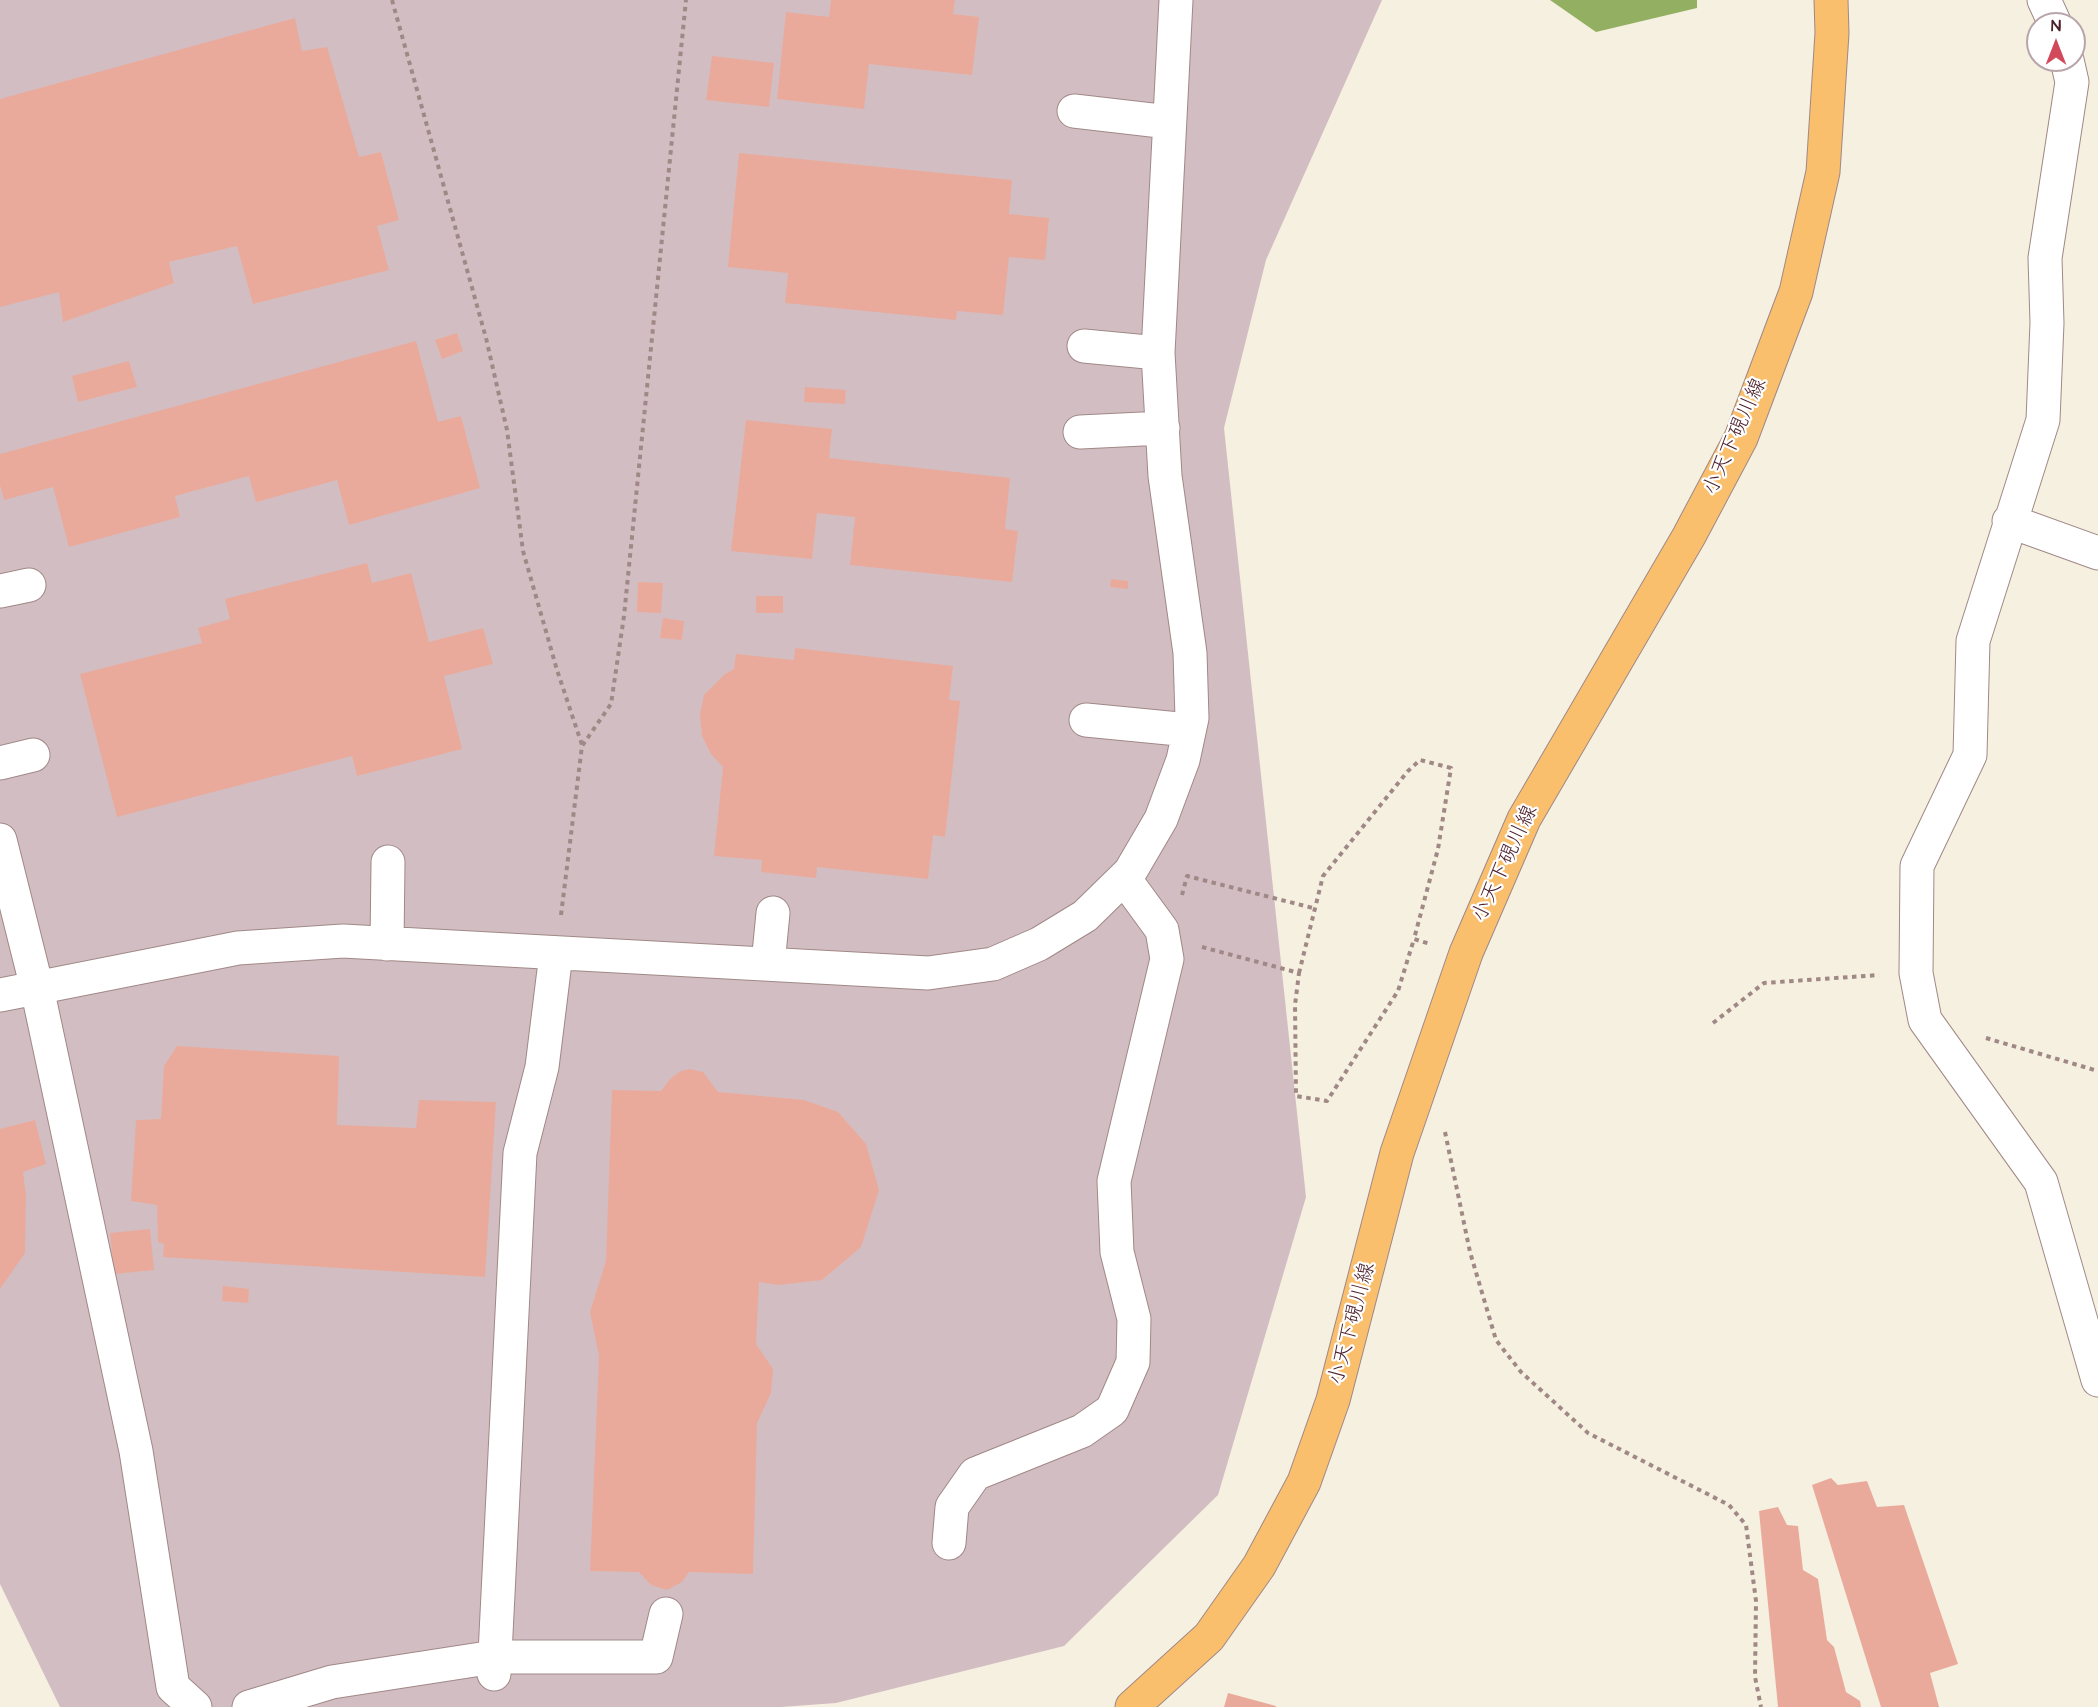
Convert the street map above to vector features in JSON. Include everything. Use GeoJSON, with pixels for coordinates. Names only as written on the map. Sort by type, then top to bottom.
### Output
{"type":"FeatureCollection","features":[{"type":"Feature","properties":{"kind":"main road","name":"小天下硯川線"},"geometry":{"type":"LineString","coordinates":[[1131,1707],[1209,1637],[1259,1566],[1304,1482],[1333,1400],[1397,1153],[1466,953],[1524,819],[1689,536],[1741,438],[1796,292],[1823,171],[1832,33],[1831,0]]}},
{"type":"Feature","properties":{"kind":"street"},"geometry":{"type":"LineString","coordinates":[[0,996],[238,948],[343,941],[928,973],[993,964],[1039,944],[1085,916],[1124,878],[1161,819],[1183,760],[1192,718],[1190,653],[1166,476],[1158,353],[1176,0]]}},
{"type":"Feature","properties":{"kind":"street"},"geometry":{"type":"LineString","coordinates":[[2070,72],[2072,82],[2045,258],[2047,323],[2043,420],[2009,521],[1973,641],[1970,755],[1917,866],[1916,973],[1924,1020],[2041,1182],[2098,1380]]}},
{"type":"Feature","properties":{"kind":"street"},"geometry":{"type":"LineString","coordinates":[[1074,111],[1169,122]]}},
{"type":"Feature","properties":{"kind":"street"},"geometry":{"type":"LineString","coordinates":[[1084,346],[1158,353]]}},
{"type":"Feature","properties":{"kind":"street"},"geometry":{"type":"LineString","coordinates":[[1080,432],[1163,428]]}},
{"type":"Feature","properties":{"kind":"street"},"geometry":{"type":"LineString","coordinates":[[2009,521],[2098,553]]}},
{"type":"Feature","properties":{"kind":"street"},"geometry":{"type":"LineString","coordinates":[[1086,720],[1189,730]]}},
{"type":"Feature","properties":{"kind":"street"},"geometry":{"type":"LineString","coordinates":[[0,764],[33,755]]}},
{"type":"Feature","properties":{"kind":"street"},"geometry":{"type":"LineString","coordinates":[[0,840],[37,988],[136,1451],[173,1687],[195,1707]]}},
{"type":"Feature","properties":{"kind":"street"},"geometry":{"type":"LineString","coordinates":[[387,944],[388,862]]}},
{"type":"Feature","properties":{"kind":"street"},"geometry":{"type":"LineString","coordinates":[[949,1543],[952,1508],[975,1474],[1082,1431],[1112,1410],[1133,1362],[1134,1319],[1117,1252],[1114,1181],[1167,959],[1162,930],[1124,878]]}},
{"type":"Feature","properties":{"kind":"street"},"geometry":{"type":"LineString","coordinates":[[768,964],[773,913]]}},
{"type":"Feature","properties":{"kind":"street"},"geometry":{"type":"LineString","coordinates":[[494,1666],[520,1153],[542,1067],[556,954]]}},
{"type":"Feature","properties":{"kind":"street"},"geometry":{"type":"LineString","coordinates":[[249,1707],[332,1682],[494,1666],[656,1657],[666,1614]]}},
{"type":"Feature","properties":{"kind":"path"},"geometry":{"type":"LineString","coordinates":[[392,0],[486,338],[507,430],[523,551],[557,670],[582,746],[556,954]]}},
{"type":"Feature","properties":{"kind":"path"},"geometry":{"type":"LineString","coordinates":[[582,746],[611,704],[624,616],[686,0]]}},
{"type":"Feature","properties":{"kind":"path"},"geometry":{"type":"LineString","coordinates":[[1420,760],[1451,768],[1438,849],[1398,991],[1327,1101],[1296,1096],[1295,1005],[1299,973],[1313,908],[1323,876],[1408,771],[1420,760]]}},
{"type":"Feature","properties":{"kind":"path"},"geometry":{"type":"LineString","coordinates":[[1182,897],[1187,876],[1313,908]]}},
{"type":"Feature","properties":{"kind":"path"},"geometry":{"type":"LineString","coordinates":[[1414,939],[1466,953]]}},
{"type":"Feature","properties":{"kind":"path"},"geometry":{"type":"LineString","coordinates":[[1192,945],[1299,973]]}},
{"type":"Feature","properties":{"kind":"path"},"geometry":{"type":"LineString","coordinates":[[1713,1023],[1764,982],[1916,973]]}},
{"type":"Feature","properties":{"kind":"path"},"geometry":{"type":"LineString","coordinates":[[1979,1036],[2098,1071]]}},
{"type":"Feature","properties":{"kind":"path"},"geometry":{"type":"LineString","coordinates":[[1445,1130],[1470,1252],[1496,1340],[1521,1372],[1588,1433],[1729,1505],[1746,1525],[1756,1601],[1755,1677],[1761,1707]]}},
{"type":"Feature","properties":{"kind":"shaded area"},"geometry":{"type":"Polygon","coordinates":[[[0,0],[1382,0],[1266,260],[1224,428],[1306,1197],[1218,1495],[1064,1646],[836,1703],[781,1707],[60,1707],[0,1584],[0,0]]]}},
{"type":"Feature","properties":{"kind":"green space"},"geometry":{"type":"Polygon","coordinates":[[[1550,0],[1697,0],[1697,8],[1596,32],[1550,0]]]}},
{"type":"Feature","properties":{"kind":"building"},"geometry":{"type":"Polygon","coordinates":[[[831,0],[955,0],[953,14],[979,17],[972,75],[869,64],[864,109],[777,99],[786,12],[829,17],[831,0]]]}},
{"type":"Feature","properties":{"kind":"building"},"geometry":{"type":"Polygon","coordinates":[[[295,18],[302,51],[327,47],[359,157],[381,152],[399,220],[377,226],[389,270],[253,304],[237,246],[169,262],[174,283],[63,322],[59,292],[0,307],[0,99],[295,18]]]}},
{"type":"Feature","properties":{"kind":"building"},"geometry":{"type":"Polygon","coordinates":[[[712,56],[774,63],[769,107],[706,100],[712,56]]]}},
{"type":"Feature","properties":{"kind":"building"},"geometry":{"type":"Polygon","coordinates":[[[739,153],[1012,180],[1009,214],[1049,218],[1045,260],[1009,257],[1003,315],[957,311],[956,320],[785,303],[788,273],[728,267],[739,153]]]}},
{"type":"Feature","properties":{"kind":"building"},"geometry":{"type":"Polygon","coordinates":[[[457,333],[463,351],[442,359],[435,340],[457,333]]]}},
{"type":"Feature","properties":{"kind":"building"},"geometry":{"type":"Polygon","coordinates":[[[416,341],[438,422],[461,416],[480,488],[349,525],[337,480],[256,502],[249,476],[175,496],[180,517],[69,547],[53,487],[4,500],[0,485],[0,454],[416,341]]]}},
{"type":"Feature","properties":{"kind":"building"},"geometry":{"type":"Polygon","coordinates":[[[129,361],[137,387],[78,402],[72,376],[129,361]]]}},
{"type":"Feature","properties":{"kind":"building"},"geometry":{"type":"Polygon","coordinates":[[[805,387],[846,390],[845,404],[804,402],[805,387]]]}},
{"type":"Feature","properties":{"kind":"building"},"geometry":{"type":"Polygon","coordinates":[[[746,420],[832,429],[829,458],[1010,478],[1005,529],[1018,531],[1012,582],[850,565],[855,517],[817,513],[812,559],[731,551],[746,420]]]}},
{"type":"Feature","properties":{"kind":"building"},"geometry":{"type":"Polygon","coordinates":[[[367,563],[372,583],[411,573],[429,642],[483,628],[493,664],[444,676],[462,749],[357,776],[352,756],[117,817],[80,674],[202,643],[198,628],[230,619],[225,599],[367,563]]]}},
{"type":"Feature","properties":{"kind":"building"},"geometry":{"type":"Polygon","coordinates":[[[1111,579],[1128,581],[1128,589],[1110,587],[1111,579]]]}},
{"type":"Feature","properties":{"kind":"building"},"geometry":{"type":"Polygon","coordinates":[[[638,582],[663,583],[661,613],[637,612],[638,582]]]}},
{"type":"Feature","properties":{"kind":"building"},"geometry":{"type":"Polygon","coordinates":[[[756,596],[783,596],[783,613],[756,613],[756,596]]]}},
{"type":"Feature","properties":{"kind":"building"},"geometry":{"type":"Polygon","coordinates":[[[663,618],[684,621],[682,640],[660,638],[663,618]]]}},
{"type":"Feature","properties":{"kind":"building"},"geometry":{"type":"Polygon","coordinates":[[[795,648],[953,666],[949,700],[960,701],[945,837],[933,835],[928,879],[817,867],[816,878],[761,872],[762,860],[714,856],[723,767],[711,754],[702,736],[700,714],[704,695],[725,674],[734,669],[736,654],[794,660],[795,648]]]}},
{"type":"Feature","properties":{"kind":"building"},"geometry":{"type":"Polygon","coordinates":[[[177,1046],[339,1056],[337,1125],[416,1128],[419,1100],[496,1102],[485,1277],[163,1257],[164,1244],[158,1242],[157,1205],[131,1201],[136,1120],[161,1119],[164,1066],[177,1046]]]}},
{"type":"Feature","properties":{"kind":"building"},"geometry":{"type":"Polygon","coordinates":[[[690,1069],[703,1072],[718,1092],[804,1100],[838,1112],[866,1144],[879,1190],[861,1247],[822,1280],[778,1285],[759,1282],[756,1344],[773,1369],[771,1393],[757,1423],[753,1574],[689,1572],[682,1582],[667,1590],[651,1585],[639,1572],[590,1571],[599,1356],[590,1312],[606,1261],[612,1090],[661,1091],[671,1078],[681,1071],[690,1069]]]}},
{"type":"Feature","properties":{"kind":"building"},"geometry":{"type":"Polygon","coordinates":[[[35,1120],[46,1164],[23,1172],[26,1195],[25,1253],[0,1289],[0,1129],[35,1120]]]}},
{"type":"Feature","properties":{"kind":"building"},"geometry":{"type":"Polygon","coordinates":[[[150,1229],[154,1270],[114,1274],[110,1233],[150,1229]]]}},
{"type":"Feature","properties":{"kind":"building"},"geometry":{"type":"Polygon","coordinates":[[[223,1286],[249,1289],[248,1303],[222,1301],[223,1286]]]}},
{"type":"Feature","properties":{"kind":"building"},"geometry":{"type":"Polygon","coordinates":[[[1831,1478],[1838,1485],[1867,1481],[1877,1507],[1904,1505],[1958,1664],[1930,1673],[1939,1707],[1881,1707],[1812,1485],[1831,1478]]]}},
{"type":"Feature","properties":{"kind":"building"},"geometry":{"type":"Polygon","coordinates":[[[1778,1507],[1787,1525],[1798,1526],[1803,1570],[1818,1579],[1827,1640],[1834,1647],[1846,1692],[1860,1701],[1861,1707],[1778,1707],[1759,1511],[1778,1507]]]}},
{"type":"Feature","properties":{"kind":"building"},"geometry":{"type":"Polygon","coordinates":[[[1228,1693],[1276,1706],[1276,1707],[1224,1707],[1228,1693]]]}}]}
